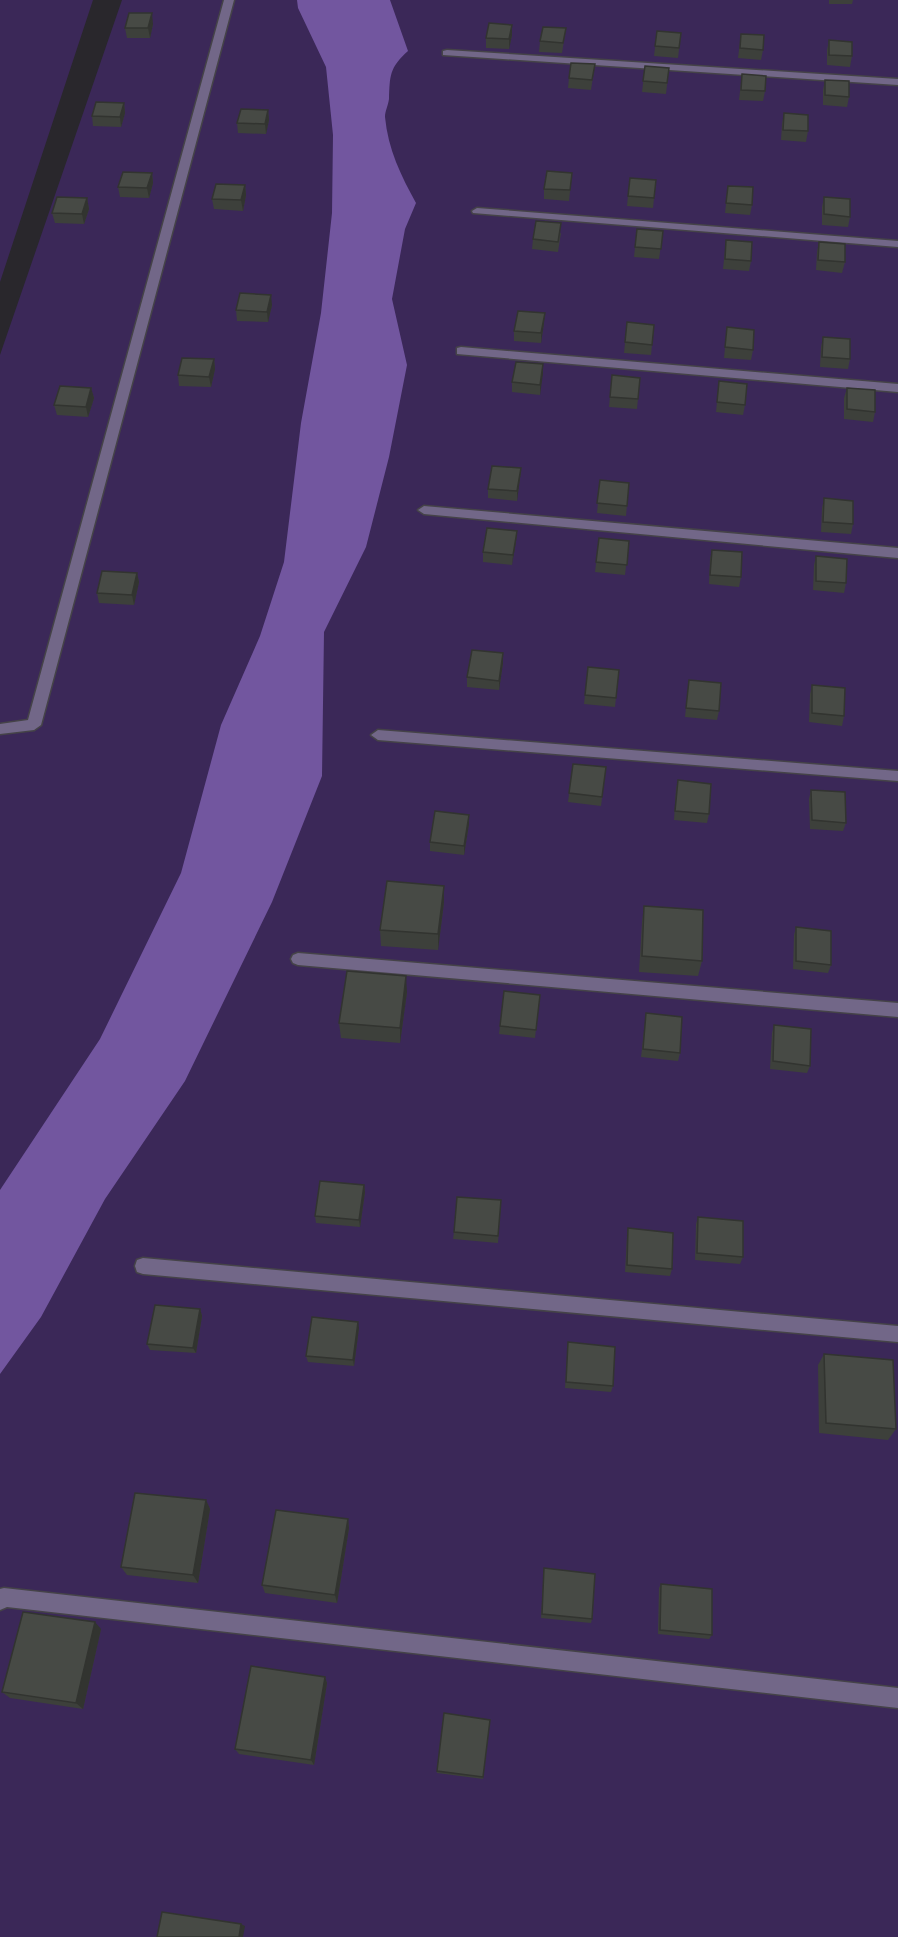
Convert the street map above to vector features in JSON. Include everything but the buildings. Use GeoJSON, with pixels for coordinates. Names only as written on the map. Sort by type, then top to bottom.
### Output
{"type":"FeatureCollection","features":[{"type":"Feature","properties":{"kind":"lane"},"geometry":{"type":"LineString","coordinates":[[0,729],[34,725],[229,0]]}},
{"type":"Feature","properties":{"kind":"lane"},"geometry":{"type":"LineString","coordinates":[[447,53],[898,82]]}},
{"type":"Feature","properties":{"kind":"lane"},"geometry":{"type":"LineString","coordinates":[[477,210],[898,244]]}},
{"type":"Feature","properties":{"kind":"lane"},"geometry":{"type":"LineString","coordinates":[[461,351],[898,388]]}},
{"type":"Feature","properties":{"kind":"lane"},"geometry":{"type":"LineString","coordinates":[[424,510],[898,554]]}},
{"type":"Feature","properties":{"kind":"lane"},"geometry":{"type":"LineString","coordinates":[[378,735],[898,776]]}},
{"type":"Feature","properties":{"kind":"lane"},"geometry":{"type":"LineString","coordinates":[[298,959],[898,1010]]}},
{"type":"Feature","properties":{"kind":"lane"},"geometry":{"type":"LineString","coordinates":[[143,1266],[898,1334]]}},
{"type":"Feature","properties":{"kind":"lane"},"geometry":{"type":"LineString","coordinates":[[0,1601],[4,1597],[898,1698]]}},
{"type":"Feature","properties":{"kind":"shaded area"},"geometry":{"type":"Polygon","coordinates":[[[0,0],[93,0],[0,282],[0,0]]]}},
{"type":"Feature","properties":{"kind":"shaded area"},"geometry":{"type":"Polygon","coordinates":[[[122,0],[898,0],[898,1937],[0,1937],[0,355],[122,0]]]}},
{"type":"Feature","properties":{"kind":"shaded area"},"geometry":{"type":"Polygon","coordinates":[[[297,0],[390,0],[408,51],[397,62],[392,73],[385,117],[396,162],[416,203],[405,229],[392,299],[407,365],[389,457],[366,547],[324,632],[322,776],[272,902],[185,1081],[105,1199],[41,1317],[0,1374],[0,1190],[100,1039],[181,873],[221,725],[260,636],[284,562],[301,423],[321,313],[332,213],[333,135],[326,67],[298,8],[297,0]]]}}]}
